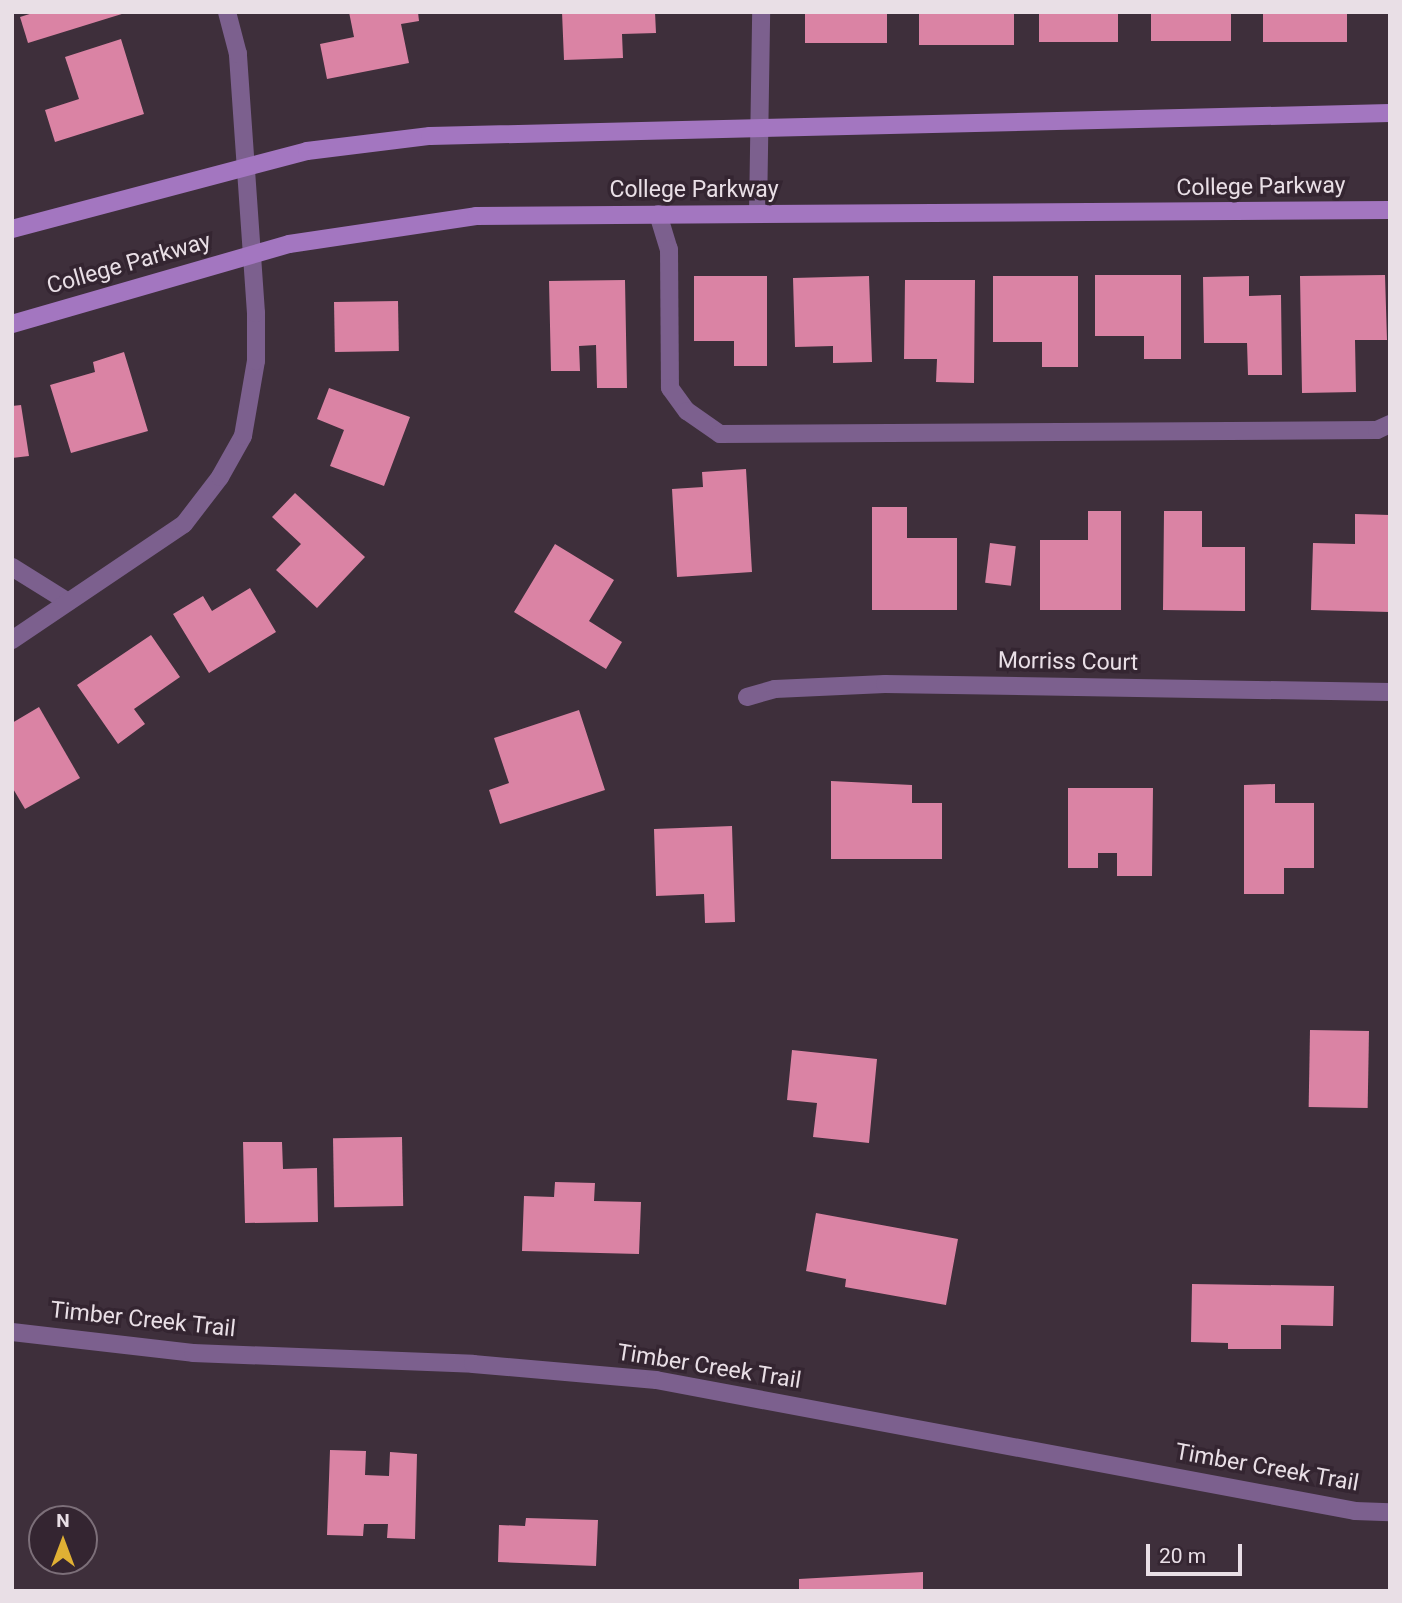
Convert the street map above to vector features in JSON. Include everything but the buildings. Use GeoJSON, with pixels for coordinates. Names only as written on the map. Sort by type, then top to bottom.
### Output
{"type":"FeatureCollection","features":[{"type":"Feature","properties":{"kind":"main road"},"geometry":{"type":"LineString","coordinates":[[12,229],[307,151],[430,136],[1390,113]]}},
{"type":"Feature","properties":{"kind":"main road","name":"College Parkway"},"geometry":{"type":"LineString","coordinates":[[12,324],[289,244],[372,229],[476,216],[1390,210]]}},
{"type":"Feature","properties":{"kind":"street"},"geometry":{"type":"LineString","coordinates":[[12,640],[184,524],[233,458],[243,436],[256,361],[247,166],[237,54],[227,12]]}},
{"type":"Feature","properties":{"kind":"street"},"geometry":{"type":"LineString","coordinates":[[758,214],[761,12]]}},
{"type":"Feature","properties":{"kind":"street"},"geometry":{"type":"LineString","coordinates":[[658,214],[668,249],[670,388],[687,411],[720,434],[1377,429],[1390,424]]}},
{"type":"Feature","properties":{"kind":"street"},"geometry":{"type":"LineString","coordinates":[[12,567],[68,602]]}},
{"type":"Feature","properties":{"kind":"street","name":"Morriss Court"},"geometry":{"type":"LineString","coordinates":[[747,697],[775,689],[885,684],[1390,692]]}},
{"type":"Feature","properties":{"kind":"street","name":"Timber Creek Trail"},"geometry":{"type":"LineString","coordinates":[[12,1332],[193,1353],[473,1364],[656,1380],[1355,1511],[1390,1512]]}}]}
